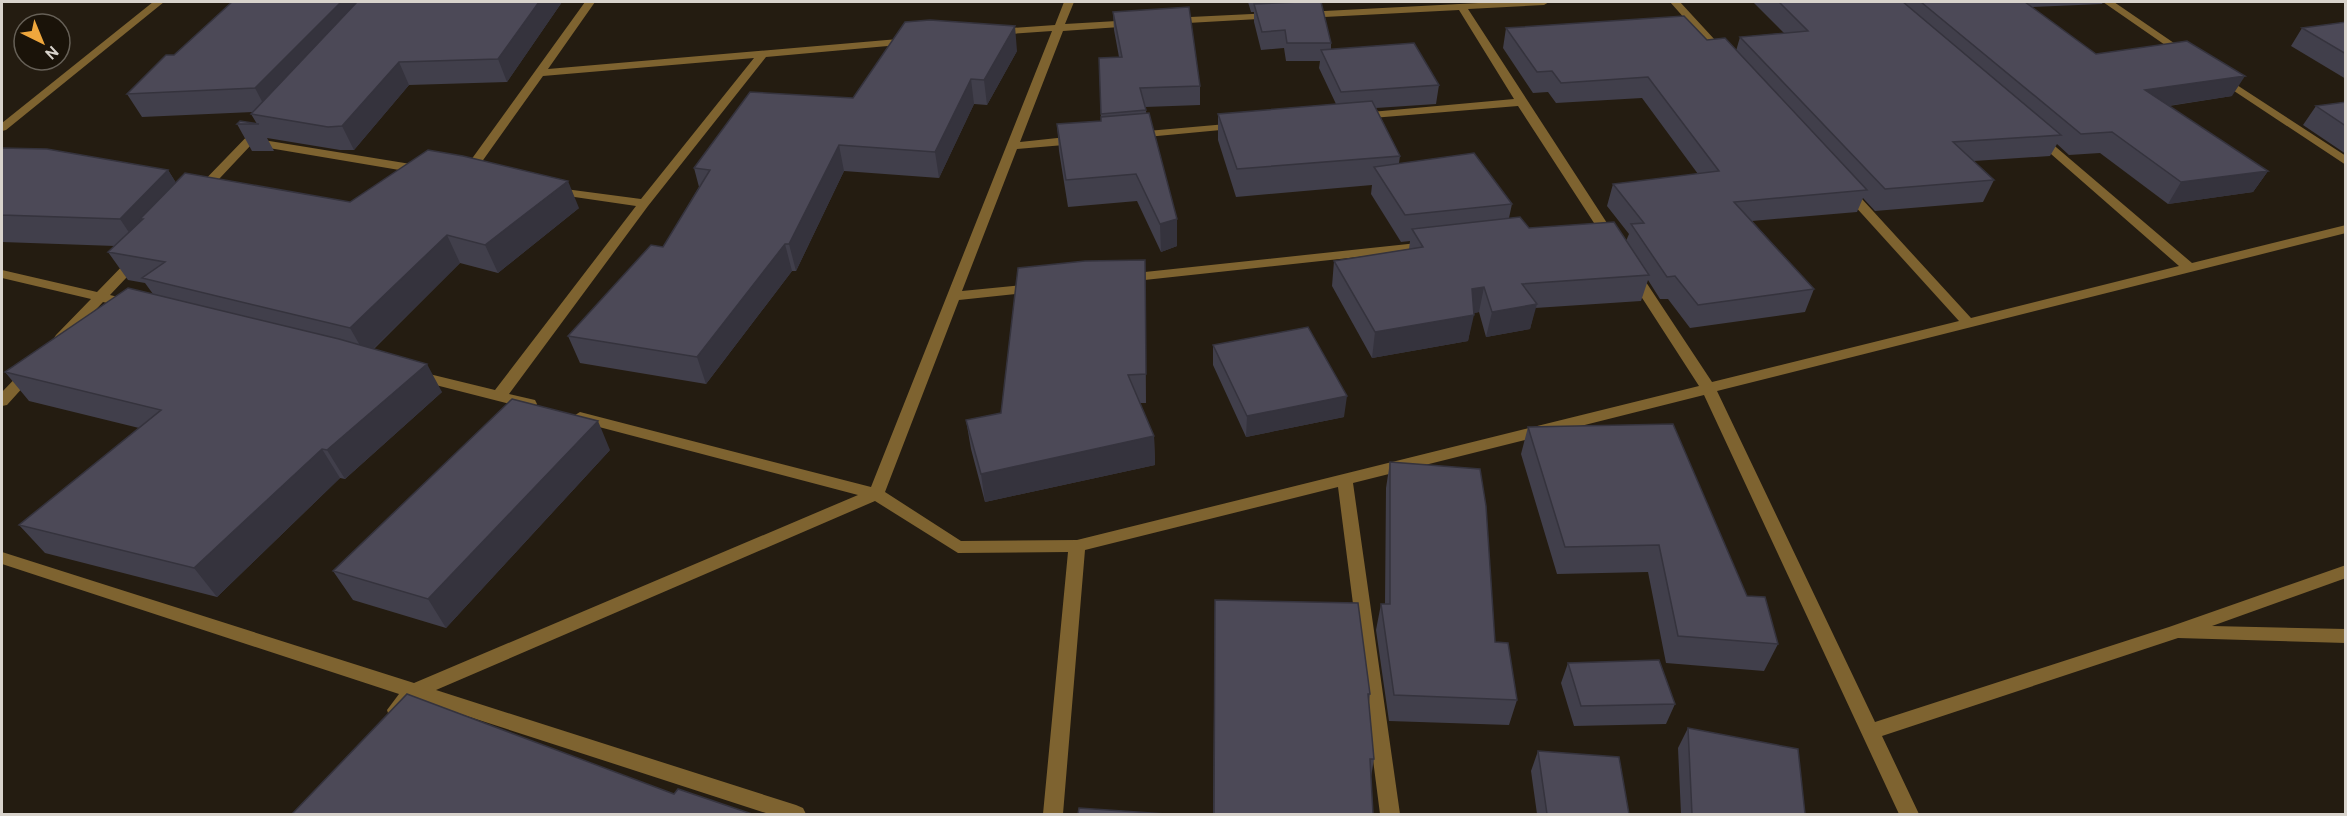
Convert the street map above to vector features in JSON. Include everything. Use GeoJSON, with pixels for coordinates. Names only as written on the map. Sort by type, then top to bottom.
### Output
{"type":"FeatureCollection","features":[{"type":"Feature","properties":{"kind":"street"},"geometry":{"type":"LineString","coordinates":[[2,128],[159,2]]}},
{"type":"Feature","properties":{"kind":"street"},"geometry":{"type":"LineString","coordinates":[[466,177],[590,2]]}},
{"type":"Feature","properties":{"kind":"street"},"geometry":{"type":"LineString","coordinates":[[383,724],[414,691],[876,494],[1069,2]]}},
{"type":"Feature","properties":{"kind":"street"},"geometry":{"type":"LineString","coordinates":[[1294,15],[1362,7],[1462,7],[1544,2]]}},
{"type":"Feature","properties":{"kind":"street"},"geometry":{"type":"LineString","coordinates":[[1675,2],[1730,62]]}},
{"type":"Feature","properties":{"kind":"street"},"geometry":{"type":"LineString","coordinates":[[2108,2],[2346,162]]}},
{"type":"Feature","properties":{"kind":"street"},"geometry":{"type":"LineString","coordinates":[[1462,7],[1598,228],[1620,252],[1708,388],[1909,814]]}},
{"type":"Feature","properties":{"kind":"street"},"geometry":{"type":"LineString","coordinates":[[1153,22],[1282,16]]}},
{"type":"Feature","properties":{"kind":"street"},"geometry":{"type":"LineString","coordinates":[[988,33],[1059,26],[1141,22]]}},
{"type":"Feature","properties":{"kind":"street"},"geometry":{"type":"LineString","coordinates":[[539,73],[916,40]]}},
{"type":"Feature","properties":{"kind":"street"},"geometry":{"type":"LineString","coordinates":[[499,396],[644,203],[762,55]]}},
{"type":"Feature","properties":{"kind":"street"},"geometry":{"type":"LineString","coordinates":[[1344,117],[1521,102]]}},
{"type":"Feature","properties":{"kind":"street"},"geometry":{"type":"LineString","coordinates":[[191,202],[273,115]]}},
{"type":"Feature","properties":{"kind":"street"},"geometry":{"type":"LineString","coordinates":[[1119,137],[1249,125]]}},
{"type":"Feature","properties":{"kind":"street"},"geometry":{"type":"LineString","coordinates":[[2026,127],[2189,268]]}},
{"type":"Feature","properties":{"kind":"street"},"geometry":{"type":"LineString","coordinates":[[1012,146],[1084,140]]}},
{"type":"Feature","properties":{"kind":"street"},"geometry":{"type":"LineString","coordinates":[[248,141],[431,171]]}},
{"type":"Feature","properties":{"kind":"street"},"geometry":{"type":"LineString","coordinates":[[1841,184],[1968,323]]}},
{"type":"Feature","properties":{"kind":"street"},"geometry":{"type":"LineString","coordinates":[[544,188],[644,203]]}},
{"type":"Feature","properties":{"kind":"street"},"geometry":{"type":"LineString","coordinates":[[568,414],[876,494],[958,547],[1077,546],[2346,229]]}},
{"type":"Feature","properties":{"kind":"street"},"geometry":{"type":"LineString","coordinates":[[1108,280],[1438,245]]}},
{"type":"Feature","properties":{"kind":"street"},"geometry":{"type":"LineString","coordinates":[[2,401],[142,254]]}},
{"type":"Feature","properties":{"kind":"street"},"geometry":{"type":"LineString","coordinates":[[2,274],[146,308]]}},
{"type":"Feature","properties":{"kind":"street"},"geometry":{"type":"LineString","coordinates":[[954,296],[1048,286]]}},
{"type":"Feature","properties":{"kind":"street"},"geometry":{"type":"LineString","coordinates":[[397,371],[545,408]]}},
{"type":"Feature","properties":{"kind":"street"},"geometry":{"type":"LineString","coordinates":[[1345,478],[1390,814]]}},
{"type":"Feature","properties":{"kind":"street"},"geometry":{"type":"LineString","coordinates":[[1053,814],[1077,546]]}},
{"type":"Feature","properties":{"kind":"street"},"geometry":{"type":"LineString","coordinates":[[2,558],[796,814]]}},
{"type":"Feature","properties":{"kind":"street"},"geometry":{"type":"LineString","coordinates":[[1870,732],[2173,633],[2346,571]]}},
{"type":"Feature","properties":{"kind":"street"},"geometry":{"type":"LineString","coordinates":[[2173,633],[2346,636]]}},
{"type":"Feature","properties":{"kind":"building"},"geometry":{"type":"Polygon","coordinates":[[[232,2],[341,2],[255,88],[127,94],[166,55],[174,55],[232,2]]]}},
{"type":"Feature","properties":{"kind":"building"},"geometry":{"type":"Polygon","coordinates":[[[357,2],[539,2],[498,59],[399,62],[342,126],[328,127],[251,114],[357,2]]]}},
{"type":"Feature","properties":{"kind":"building"},"geometry":{"type":"Polygon","coordinates":[[[1321,2],[1331,43],[1287,43],[1285,30],[1262,32],[1254,4],[1321,2]]]}},
{"type":"Feature","properties":{"kind":"building"},"geometry":{"type":"Polygon","coordinates":[[[1779,2],[1903,2],[2061,135],[1953,142],[1994,180],[1885,189],[1740,37],[1808,31],[1779,2]]]}},
{"type":"Feature","properties":{"kind":"building"},"geometry":{"type":"Polygon","coordinates":[[[1921,2],[2025,2],[2096,54],[2187,41],[2245,76],[2145,90],[2268,171],[2181,182],[2112,132],[2081,134],[1921,2]]]}},
{"type":"Feature","properties":{"kind":"building"},"geometry":{"type":"Polygon","coordinates":[[[1189,7],[1200,86],[1140,88],[1146,110],[1101,114],[1099,58],[1122,57],[1113,12],[1189,7]]]}},
{"type":"Feature","properties":{"kind":"building"},"geometry":{"type":"Polygon","coordinates":[[[1684,16],[1707,40],[1725,38],[1867,190],[1734,202],[1814,289],[1698,305],[1675,276],[1667,277],[1631,224],[1644,223],[1613,184],[1719,171],[1648,77],[1561,83],[1552,71],[1537,72],[1506,28],[1684,16]]]}},
{"type":"Feature","properties":{"kind":"building"},"geometry":{"type":"Polygon","coordinates":[[[930,20],[1015,26],[984,80],[971,79],[935,152],[839,145],[789,244],[785,244],[697,357],[568,336],[651,245],[663,247],[710,170],[694,168],[750,92],[853,98],[905,22],[930,20]]]}},
{"type":"Feature","properties":{"kind":"building"},"geometry":{"type":"Polygon","coordinates":[[[2346,22],[2346,54],[2302,28],[2346,22]]]}},
{"type":"Feature","properties":{"kind":"building"},"geometry":{"type":"Polygon","coordinates":[[[1414,43],[1439,85],[1341,92],[1321,50],[1414,43]]]}},
{"type":"Feature","properties":{"kind":"building"},"geometry":{"type":"Polygon","coordinates":[[[1372,101],[1400,156],[1237,169],[1218,114],[1372,101]]]}},
{"type":"Feature","properties":{"kind":"building"},"geometry":{"type":"Polygon","coordinates":[[[2346,102],[2346,126],[2316,106],[2346,102]]]}},
{"type":"Feature","properties":{"kind":"building"},"geometry":{"type":"Polygon","coordinates":[[[1149,113],[1177,219],[1160,224],[1136,174],[1066,180],[1057,124],[1101,121],[1101,117],[1149,113]]]}},
{"type":"Feature","properties":{"kind":"building"},"geometry":{"type":"Polygon","coordinates":[[[240,121],[259,124],[237,124],[240,121]]]}},
{"type":"Feature","properties":{"kind":"building"},"geometry":{"type":"Polygon","coordinates":[[[2,148],[47,149],[168,170],[120,219],[2,215],[2,148]]]}},
{"type":"Feature","properties":{"kind":"building"},"geometry":{"type":"Polygon","coordinates":[[[428,150],[568,181],[485,245],[447,235],[350,328],[142,278],[165,262],[108,252],[143,219],[140,219],[185,173],[350,202],[428,150]]]}},
{"type":"Feature","properties":{"kind":"building"},"geometry":{"type":"Polygon","coordinates":[[[1474,153],[1512,204],[1405,215],[1374,167],[1474,153]]]}},
{"type":"Feature","properties":{"kind":"building"},"geometry":{"type":"Polygon","coordinates":[[[1520,217],[1529,228],[1614,222],[1649,275],[1522,284],[1537,304],[1492,312],[1484,287],[1472,289],[1474,315],[1375,332],[1334,261],[1423,247],[1412,229],[1520,217]]]}},
{"type":"Feature","properties":{"kind":"building"},"geometry":{"type":"Polygon","coordinates":[[[1145,260],[1146,374],[1128,375],[1154,436],[981,474],[966,420],[1001,413],[1018,268],[1085,261],[1145,260]]]}},
{"type":"Feature","properties":{"kind":"building"},"geometry":{"type":"Polygon","coordinates":[[[128,288],[339,339],[427,364],[327,450],[322,449],[194,568],[19,525],[161,410],[5,372],[128,288]]]}},
{"type":"Feature","properties":{"kind":"building"},"geometry":{"type":"Polygon","coordinates":[[[1308,327],[1347,396],[1247,416],[1213,345],[1308,327]]]}},
{"type":"Feature","properties":{"kind":"building"},"geometry":{"type":"Polygon","coordinates":[[[512,399],[598,421],[428,599],[333,571],[512,399]]]}},
{"type":"Feature","properties":{"kind":"building"},"geometry":{"type":"Polygon","coordinates":[[[1673,424],[1747,596],[1765,597],[1778,644],[1678,636],[1659,545],[1565,547],[1528,427],[1673,424]]]}},
{"type":"Feature","properties":{"kind":"building"},"geometry":{"type":"Polygon","coordinates":[[[1390,462],[1480,469],[1486,506],[1495,642],[1508,643],[1517,700],[1394,695],[1381,604],[1390,604],[1390,462]]]}},
{"type":"Feature","properties":{"kind":"building"},"geometry":{"type":"Polygon","coordinates":[[[1215,600],[1358,603],[1370,694],[1368,694],[1374,759],[1370,759],[1373,814],[1214,814],[1215,600]]]}},
{"type":"Feature","properties":{"kind":"building"},"geometry":{"type":"Polygon","coordinates":[[[1659,660],[1675,704],[1581,706],[1568,663],[1659,660]]]}},
{"type":"Feature","properties":{"kind":"building"},"geometry":{"type":"Polygon","coordinates":[[[407,694],[674,794],[678,789],[752,814],[292,814],[407,694]]]}},
{"type":"Feature","properties":{"kind":"building"},"geometry":{"type":"Polygon","coordinates":[[[1688,728],[1798,749],[1805,814],[1692,814],[1688,728]]]}},
{"type":"Feature","properties":{"kind":"building"},"geometry":{"type":"Polygon","coordinates":[[[1538,751],[1619,757],[1629,814],[1547,814],[1538,751]]]}},
{"type":"Feature","properties":{"kind":"building"},"geometry":{"type":"Polygon","coordinates":[[[1079,808],[1166,814],[1078,814],[1079,808]]]}}]}
